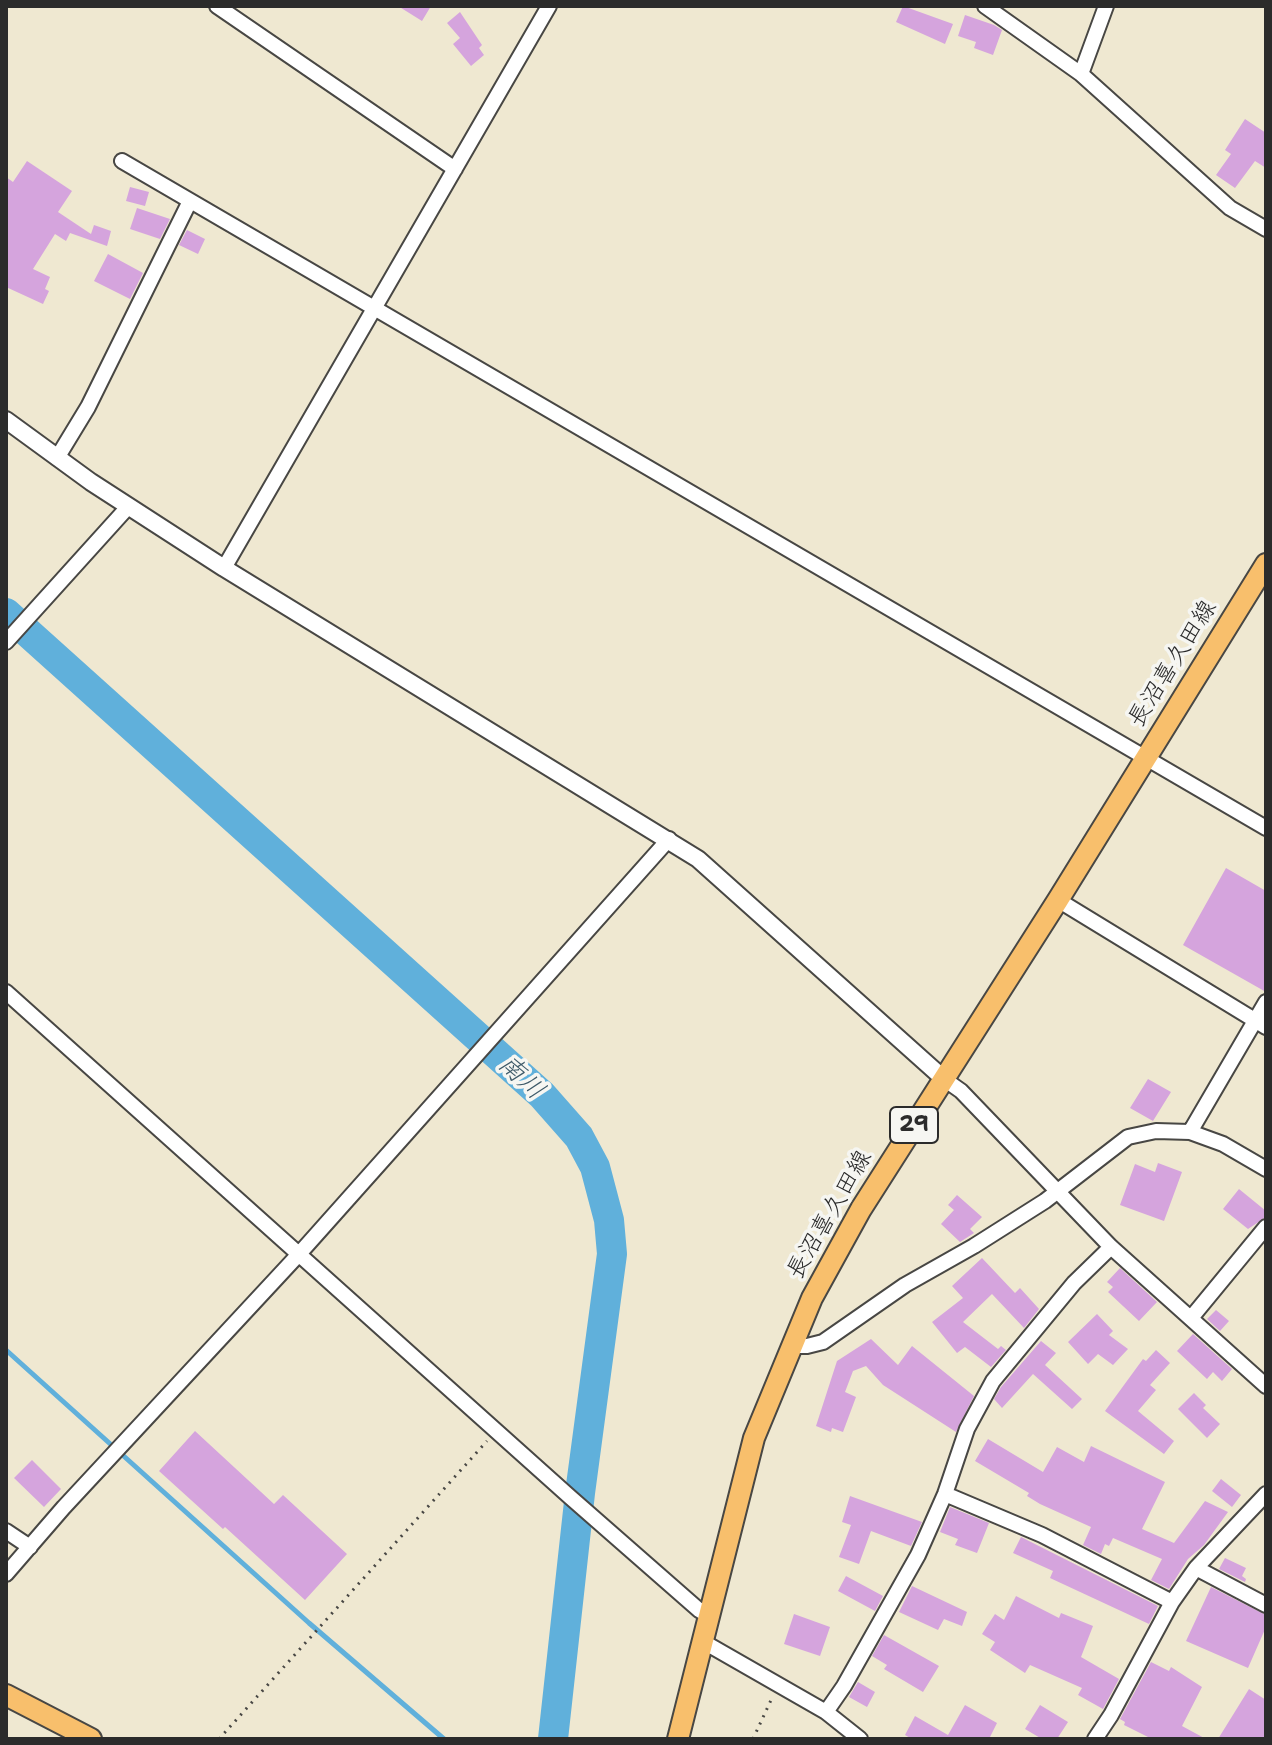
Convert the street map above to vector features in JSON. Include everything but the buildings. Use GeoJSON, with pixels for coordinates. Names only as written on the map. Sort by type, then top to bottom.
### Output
{"type":"FeatureCollection","features":[{"type":"Feature","properties":{"kind":"main road","name":"長沼喜久田線"},"geometry":{"type":"LineString","coordinates":[[678,1739],[754,1438],[790,1346],[832,1258],[1266,564]]}},
{"type":"Feature","properties":{"kind":"main road"},"geometry":{"type":"LineString","coordinates":[[6,1695],[91,1739]]}},
{"type":"Feature","properties":{"kind":"street"},"geometry":{"type":"LineString","coordinates":[[217,6],[455,169]]}},
{"type":"Feature","properties":{"kind":"street"},"geometry":{"type":"LineString","coordinates":[[224,568],[549,6]]}},
{"type":"Feature","properties":{"kind":"street"},"geometry":{"type":"LineString","coordinates":[[985,6],[1081,74],[1230,208],[1266,229]]}},
{"type":"Feature","properties":{"kind":"street"},"geometry":{"type":"LineString","coordinates":[[1081,74],[1106,6]]}},
{"type":"Feature","properties":{"kind":"street"},"geometry":{"type":"LineString","coordinates":[[122,161],[1266,828]]}},
{"type":"Feature","properties":{"kind":"street"},"geometry":{"type":"LineString","coordinates":[[57,458],[88,407],[190,201]]}},
{"type":"Feature","properties":{"kind":"street"},"geometry":{"type":"LineString","coordinates":[[6,420],[128,507],[669,839],[719,876],[961,1091],[1111,1247],[1266,1386]]}},
{"type":"Feature","properties":{"kind":"street"},"geometry":{"type":"LineString","coordinates":[[9,639],[128,507]]}},
{"type":"Feature","properties":{"kind":"street"},"geometry":{"type":"LineString","coordinates":[[6,1574],[74,1495],[299,1254],[669,839]]}},
{"type":"Feature","properties":{"kind":"street"},"geometry":{"type":"LineString","coordinates":[[1058,900],[1260,1024]]}},
{"type":"Feature","properties":{"kind":"street"},"geometry":{"type":"LineString","coordinates":[[6,992],[570,1497],[709,1616]]}},
{"type":"Feature","properties":{"kind":"street"},"geometry":{"type":"LineString","coordinates":[[1190,1132],[1260,1024],[1266,1002]]}},
{"type":"Feature","properties":{"kind":"street"},"geometry":{"type":"LineString","coordinates":[[790,1346],[823,1342],[905,1285],[974,1246],[1059,1191],[1128,1137],[1156,1131],[1190,1132],[1223,1144],[1266,1169]]}},
{"type":"Feature","properties":{"kind":"street"},"geometry":{"type":"LineString","coordinates":[[1191,1318],[1266,1227]]}},
{"type":"Feature","properties":{"kind":"street"},"geometry":{"type":"LineString","coordinates":[[826,1712],[918,1555],[945,1494],[967,1429],[993,1381],[1074,1283],[1111,1247]]}},
{"type":"Feature","properties":{"kind":"street"},"geometry":{"type":"LineString","coordinates":[[945,1494],[1042,1535],[1172,1602]]}},
{"type":"Feature","properties":{"kind":"street"},"geometry":{"type":"LineString","coordinates":[[1095,1739],[1172,1602],[1196,1568],[1266,1494]]}},
{"type":"Feature","properties":{"kind":"street"},"geometry":{"type":"LineString","coordinates":[[6,1531],[30,1547]]}},
{"type":"Feature","properties":{"kind":"street"},"geometry":{"type":"LineString","coordinates":[[1196,1568],[1266,1605]]}},
{"type":"Feature","properties":{"kind":"street"},"geometry":{"type":"LineString","coordinates":[[702,1641],[826,1712],[860,1739]]}},
{"type":"Feature","properties":{"kind":"path"},"geometry":{"type":"LineString","coordinates":[[219,1739],[487,1441],[500,1432]]}},
{"type":"Feature","properties":{"kind":"path"},"geometry":{"type":"LineString","coordinates":[[753,1739],[778,1684]]}},
{"type":"Feature","properties":{"kind":"waterway","name":"南川"},"geometry":{"type":"LineString","coordinates":[[6,613],[542,1095],[579,1137],[595,1167],[609,1220],[612,1254],[580,1493],[553,1739]]}},
{"type":"Feature","properties":{"kind":"waterway"},"geometry":{"type":"LineString","coordinates":[[6,1350],[309,1623],[444,1739]]}}]}
